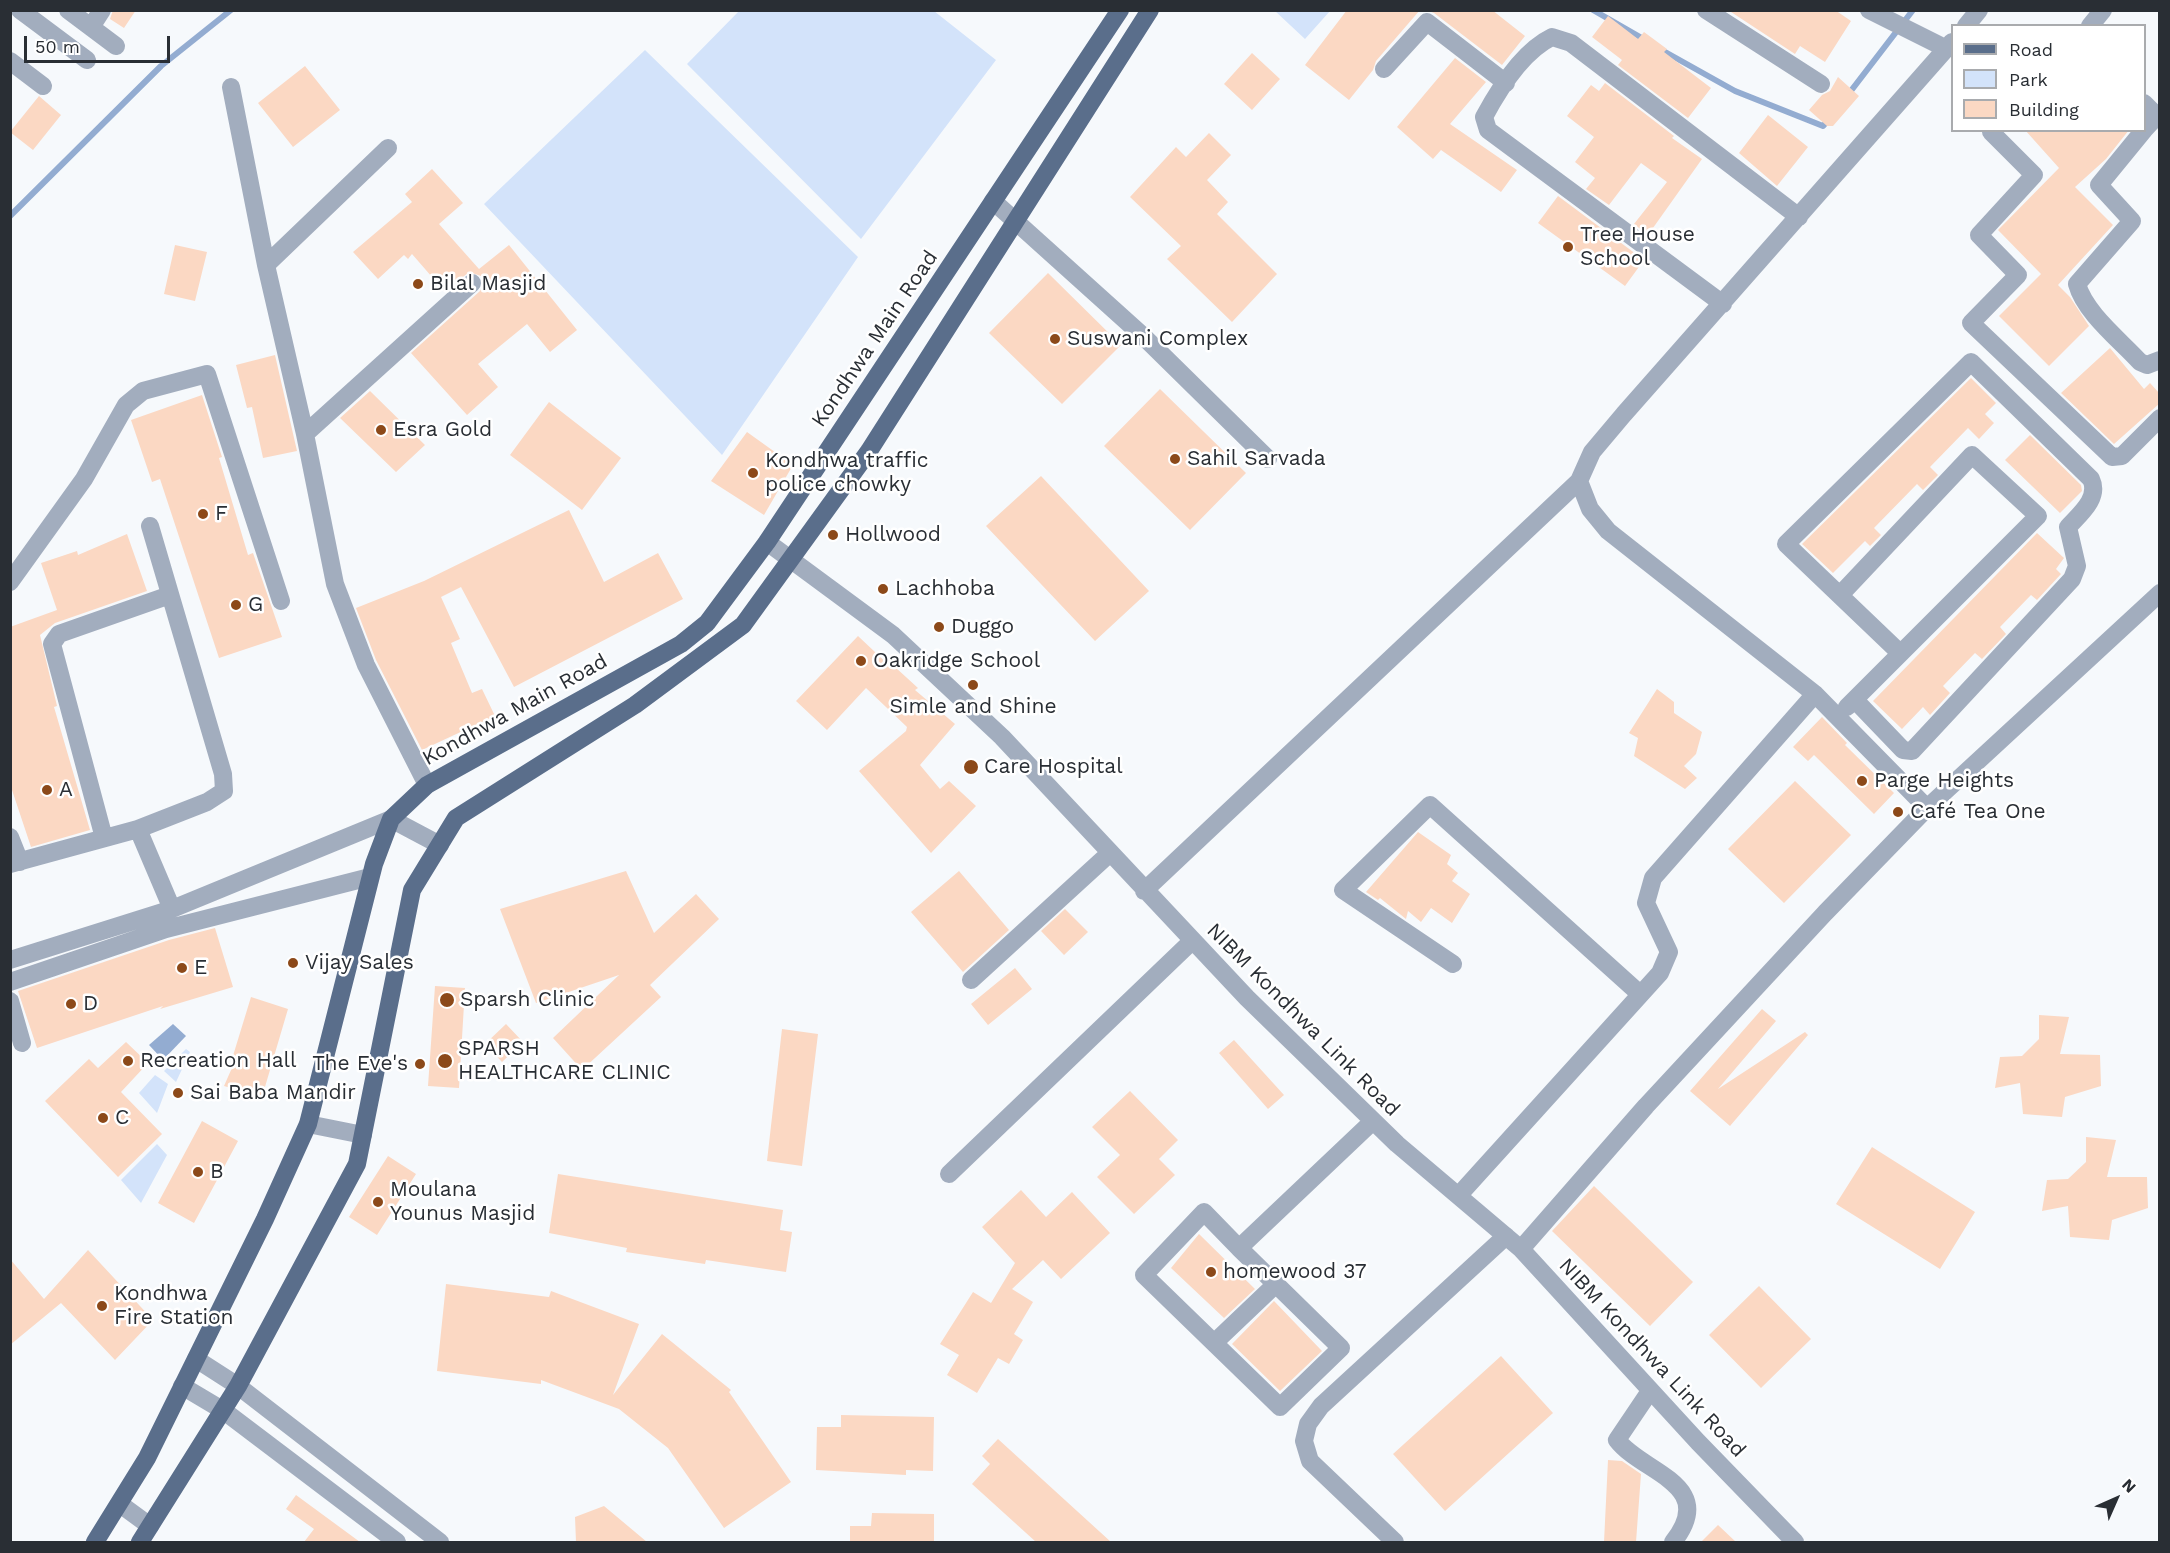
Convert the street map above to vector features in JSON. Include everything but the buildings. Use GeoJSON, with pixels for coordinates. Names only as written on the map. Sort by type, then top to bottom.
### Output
{"type":"FeatureCollection","features":[{"type":"Feature","properties":{"kind":"main road","name":"Kondhwa Main Road"},"geometry":{"type":"LineString","coordinates":[[95,1542],[147,1458],[265,1219],[308,1124],[370,877],[391,819],[427,785],[681,644],[707,623],[767,542],[1120,10]]}},
{"type":"Feature","properties":{"kind":"main road"},"geometry":{"type":"LineString","coordinates":[[140,1542],[224,1411],[357,1164],[412,890],[456,818],[635,705],[743,625],[869,451],[1014,219],[1150,10]]}},
{"type":"Feature","properties":{"kind":"street"},"geometry":{"type":"LineString","coordinates":[[20,10],[87,60]]}},
{"type":"Feature","properties":{"kind":"street"},"geometry":{"type":"LineString","coordinates":[[68,10],[116,46]]}},
{"type":"Feature","properties":{"kind":"street"},"geometry":{"type":"LineString","coordinates":[[91,27],[102,10]]}},
{"type":"Feature","properties":{"kind":"street"},"geometry":{"type":"LineString","coordinates":[[1706,10],[1821,84]]}},
{"type":"Feature","properties":{"kind":"street"},"geometry":{"type":"LineString","coordinates":[[1144,891],[1579,481],[1592,452],[1950,45],[1910,31],[1869,10]]}},
{"type":"Feature","properties":{"kind":"street"},"geometry":{"type":"LineString","coordinates":[[1968,24],[1979,10]]}},
{"type":"Feature","properties":{"kind":"street"},"geometry":{"type":"LineString","coordinates":[[2092,24],[2103,10]]}},
{"type":"Feature","properties":{"kind":"street"},"geometry":{"type":"LineString","coordinates":[[1384,69],[1427,22],[1506,83]]}},
{"type":"Feature","properties":{"kind":"street"},"geometry":{"type":"LineString","coordinates":[[1723,304],[1488,130],[1484,117],[1495,97],[1538,44],[1552,37],[1571,44],[1799,217]]}},
{"type":"Feature","properties":{"kind":"street"},"geometry":{"type":"LineString","coordinates":[[10,61],[43,86]]}},
{"type":"Feature","properties":{"kind":"street"},"geometry":{"type":"LineString","coordinates":[[231,87],[266,265],[305,434],[335,584],[366,666],[427,785]]}},
{"type":"Feature","properties":{"kind":"street"},"geometry":{"type":"LineString","coordinates":[[2146,104],[2157,116],[2146,128]]}},
{"type":"Feature","properties":{"kind":"street"},"geometry":{"type":"LineString","coordinates":[[1991,132],[2034,175],[1979,235],[2018,275],[1971,323],[2112,457],[2122,456],[2160,418]]}},
{"type":"Feature","properties":{"kind":"street"},"geometry":{"type":"LineString","coordinates":[[2142,132],[2099,185],[2132,221],[2077,284],[2092,310],[2140,362],[2146,365],[2160,360]]}},
{"type":"Feature","properties":{"kind":"street"},"geometry":{"type":"LineString","coordinates":[[266,265],[388,148]]}},
{"type":"Feature","properties":{"kind":"street"},"geometry":{"type":"LineString","coordinates":[[993,201],[1144,338],[1268,459]]}},
{"type":"Feature","properties":{"kind":"street"},"geometry":{"type":"LineString","coordinates":[[305,434],[472,284]]}},
{"type":"Feature","properties":{"kind":"street"},"geometry":{"type":"LineString","coordinates":[[1855,700],[1903,750],[1912,752],[2072,579],[2077,566],[2068,527],[2091,500],[2094,485],[1971,362],[1786,544],[1900,653]]}},
{"type":"Feature","properties":{"kind":"street"},"geometry":{"type":"LineString","coordinates":[[10,582],[84,479],[126,405],[143,391],[207,374],[281,601]]}},
{"type":"Feature","properties":{"kind":"street"},"geometry":{"type":"LineString","coordinates":[[1837,717],[2038,516],[1972,455],[1840,595]]}},
{"type":"Feature","properties":{"kind":"street"},"geometry":{"type":"LineString","coordinates":[[1579,481],[1590,509],[1608,531],[1815,694],[1927,808]]}},
{"type":"Feature","properties":{"kind":"street"},"geometry":{"type":"LineString","coordinates":[[10,837],[15,863],[138,829],[207,802],[224,790],[223,774],[150,526]]}},
{"type":"Feature","properties":{"kind":"street","name":"NIBM Kondhwa Link Road"},"geometry":{"type":"LineString","coordinates":[[767,542],[893,635],[1002,736],[1191,942],[1373,1121],[1521,1249],[1650,1391],[1795,1542]]}},
{"type":"Feature","properties":{"kind":"street"},"geometry":{"type":"LineString","coordinates":[[1521,1249],[1646,1106],[1825,913],[1927,808],[2160,593]]}},
{"type":"Feature","properties":{"kind":"street"},"geometry":{"type":"LineString","coordinates":[[104,838],[52,644],[59,634],[170,595]]}},
{"type":"Feature","properties":{"kind":"street"},"geometry":{"type":"LineString","coordinates":[[1459,1195],[1660,973],[1669,952],[1646,903],[1653,878],[1815,694]]}},
{"type":"Feature","properties":{"kind":"street"},"geometry":{"type":"LineString","coordinates":[[1454,964],[1343,890],[1430,805],[1640,994]]}},
{"type":"Feature","properties":{"kind":"street"},"geometry":{"type":"LineString","coordinates":[[10,960],[172,909],[391,819],[440,845]]}},
{"type":"Feature","properties":{"kind":"street"},"geometry":{"type":"LineString","coordinates":[[138,829],[172,909]]}},
{"type":"Feature","properties":{"kind":"street"},"geometry":{"type":"LineString","coordinates":[[971,980],[1110,853]]}},
{"type":"Feature","properties":{"kind":"street"},"geometry":{"type":"LineString","coordinates":[[10,982],[166,929],[370,877]]}},
{"type":"Feature","properties":{"kind":"street"},"geometry":{"type":"LineString","coordinates":[[949,1174],[1191,942]]}},
{"type":"Feature","properties":{"kind":"street"},"geometry":{"type":"LineString","coordinates":[[10,1001],[22,1043]]}},
{"type":"Feature","properties":{"kind":"street"},"geometry":{"type":"LineString","coordinates":[[1239,1248],[1373,1121]]}},
{"type":"Feature","properties":{"kind":"street"},"geometry":{"type":"LineString","coordinates":[[308,1124],[363,1135]]}},
{"type":"Feature","properties":{"kind":"street"},"geometry":{"type":"LineString","coordinates":[[1204,1212],[1239,1248],[1341,1348],[1280,1407],[1144,1275],[1204,1212]]}},
{"type":"Feature","properties":{"kind":"street"},"geometry":{"type":"LineString","coordinates":[[1395,1542],[1382,1536],[1310,1461],[1304,1441],[1308,1424],[1320,1406],[1506,1236]]}},
{"type":"Feature","properties":{"kind":"street"},"geometry":{"type":"LineString","coordinates":[[1214,1343],[1276,1284]]}},
{"type":"Feature","properties":{"kind":"street"},"geometry":{"type":"LineString","coordinates":[[196,1359],[238,1386],[440,1542]]}},
{"type":"Feature","properties":{"kind":"street"},"geometry":{"type":"LineString","coordinates":[[182,1386],[224,1411],[397,1542]]}},
{"type":"Feature","properties":{"kind":"street"},"geometry":{"type":"LineString","coordinates":[[1650,1391],[1617,1440],[1666,1476],[1680,1490],[1687,1509],[1686,1520],[1684,1528],[1673,1542]]}},
{"type":"Feature","properties":{"kind":"street"},"geometry":{"type":"LineString","coordinates":[[120,1504],[150,1526]]}},
{"type":"Feature","properties":{"kind":"green space"},"geometry":{"type":"Polygon","coordinates":[[[740,10],[934,11],[996,60],[861,239],[687,64],[740,10]]]}},
{"type":"Feature","properties":{"kind":"green space"},"geometry":{"type":"Polygon","coordinates":[[[1275,11],[1330,11],[1305,39],[1275,11]]]}},
{"type":"Feature","properties":{"kind":"green space"},"geometry":{"type":"Polygon","coordinates":[[[645,50],[858,257],[722,455],[484,204],[645,50]]]}},
{"type":"Feature","properties":{"kind":"green space"},"geometry":{"type":"Polygon","coordinates":[[[186,1049],[190,1052],[176,1082],[164,1071],[186,1049]]]}},
{"type":"Feature","properties":{"kind":"green space"},"geometry":{"type":"Polygon","coordinates":[[[155,1075],[168,1084],[157,1113],[139,1093],[155,1075]]]}},
{"type":"Feature","properties":{"kind":"green space"},"geometry":{"type":"Polygon","coordinates":[[[157,1144],[167,1155],[141,1203],[121,1180],[157,1144]]]}},
{"type":"Feature","properties":{"kind":"shaded area"},"geometry":{"type":"Polygon","coordinates":[[[173,1024],[186,1036],[163,1060],[149,1045],[173,1024]]]}},
{"type":"Feature","properties":{"kind":"waterway"},"geometry":{"type":"LineString","coordinates":[[10,216],[161,66],[231,10]]}},
{"type":"Feature","properties":{"kind":"waterway"},"geometry":{"type":"LineString","coordinates":[[1593,10],[1647,41]]}},
{"type":"Feature","properties":{"kind":"waterway"},"geometry":{"type":"LineString","coordinates":[[1847,96],[1913,10]]}},
{"type":"Feature","properties":{"kind":"waterway"},"geometry":{"type":"LineString","coordinates":[[1658,48],[1735,91],[1823,126],[1830,118]]}},
{"type":"Feature","properties":{"kind":"place","name":"Tree House School"},"geometry":{"type":"Point","coordinates":[1568,247]}},
{"type":"Feature","properties":{"kind":"place","name":"Bilal Masjid"},"geometry":{"type":"Point","coordinates":[418,284]}},
{"type":"Feature","properties":{"kind":"place","name":"Suswani Complex"},"geometry":{"type":"Point","coordinates":[1055,339]}},
{"type":"Feature","properties":{"kind":"place","name":"Esra Gold"},"geometry":{"type":"Point","coordinates":[381,430]}},
{"type":"Feature","properties":{"kind":"place","name":"Sahil Sarvada"},"geometry":{"type":"Point","coordinates":[1175,459]}},
{"type":"Feature","properties":{"kind":"place","name":"Kondhwa traffic police chowky"},"geometry":{"type":"Point","coordinates":[753,473]}},
{"type":"Feature","properties":{"kind":"place","name":"F"},"geometry":{"type":"Point","coordinates":[203,514]}},
{"type":"Feature","properties":{"kind":"place","name":"Hollwood"},"geometry":{"type":"Point","coordinates":[833,535]}},
{"type":"Feature","properties":{"kind":"place","name":"Lachhoba"},"geometry":{"type":"Point","coordinates":[883,589]}},
{"type":"Feature","properties":{"kind":"place","name":"G"},"geometry":{"type":"Point","coordinates":[236,605]}},
{"type":"Feature","properties":{"kind":"place","name":"Duggo"},"geometry":{"type":"Point","coordinates":[939,627]}},
{"type":"Feature","properties":{"kind":"place","name":"Oakridge School"},"geometry":{"type":"Point","coordinates":[861,661]}},
{"type":"Feature","properties":{"kind":"place","name":"Simle and Shine"},"geometry":{"type":"Point","coordinates":[973,685]}},
{"type":"Feature","properties":{"kind":"place","name":"Care Hospital"},"geometry":{"type":"Point","coordinates":[971,767]}},
{"type":"Feature","properties":{"kind":"place","name":"Parge Heights"},"geometry":{"type":"Point","coordinates":[1862,781]}},
{"type":"Feature","properties":{"kind":"place","name":"A"},"geometry":{"type":"Point","coordinates":[47,790]}},
{"type":"Feature","properties":{"kind":"place","name":"Café Tea One"},"geometry":{"type":"Point","coordinates":[1898,812]}},
{"type":"Feature","properties":{"kind":"place","name":"Vijay Sales"},"geometry":{"type":"Point","coordinates":[293,963]}},
{"type":"Feature","properties":{"kind":"place","name":"E"},"geometry":{"type":"Point","coordinates":[182,968]}},
{"type":"Feature","properties":{"kind":"place","name":"Sparsh Clinic"},"geometry":{"type":"Point","coordinates":[447,1000]}},
{"type":"Feature","properties":{"kind":"place","name":"D"},"geometry":{"type":"Point","coordinates":[71,1004]}},
{"type":"Feature","properties":{"kind":"place","name":"Recreation Hall"},"geometry":{"type":"Point","coordinates":[128,1061]}},
{"type":"Feature","properties":{"kind":"place","name":"SPARSH HEALTHCARE CLINIC"},"geometry":{"type":"Point","coordinates":[445,1061]}},
{"type":"Feature","properties":{"kind":"place","name":"The Eve's"},"geometry":{"type":"Point","coordinates":[420,1064]}},
{"type":"Feature","properties":{"kind":"place","name":"Sai Baba Mandir"},"geometry":{"type":"Point","coordinates":[178,1093]}},
{"type":"Feature","properties":{"kind":"place","name":"C"},"geometry":{"type":"Point","coordinates":[103,1118]}},
{"type":"Feature","properties":{"kind":"place","name":"B"},"geometry":{"type":"Point","coordinates":[198,1172]}},
{"type":"Feature","properties":{"kind":"place","name":"Moulana Younus Masjid"},"geometry":{"type":"Point","coordinates":[378,1202]}},
{"type":"Feature","properties":{"kind":"place","name":"homewood 37"},"geometry":{"type":"Point","coordinates":[1211,1272]}},
{"type":"Feature","properties":{"kind":"place","name":"Kondhwa Fire Station"},"geometry":{"type":"Point","coordinates":[102,1306]}}]}
